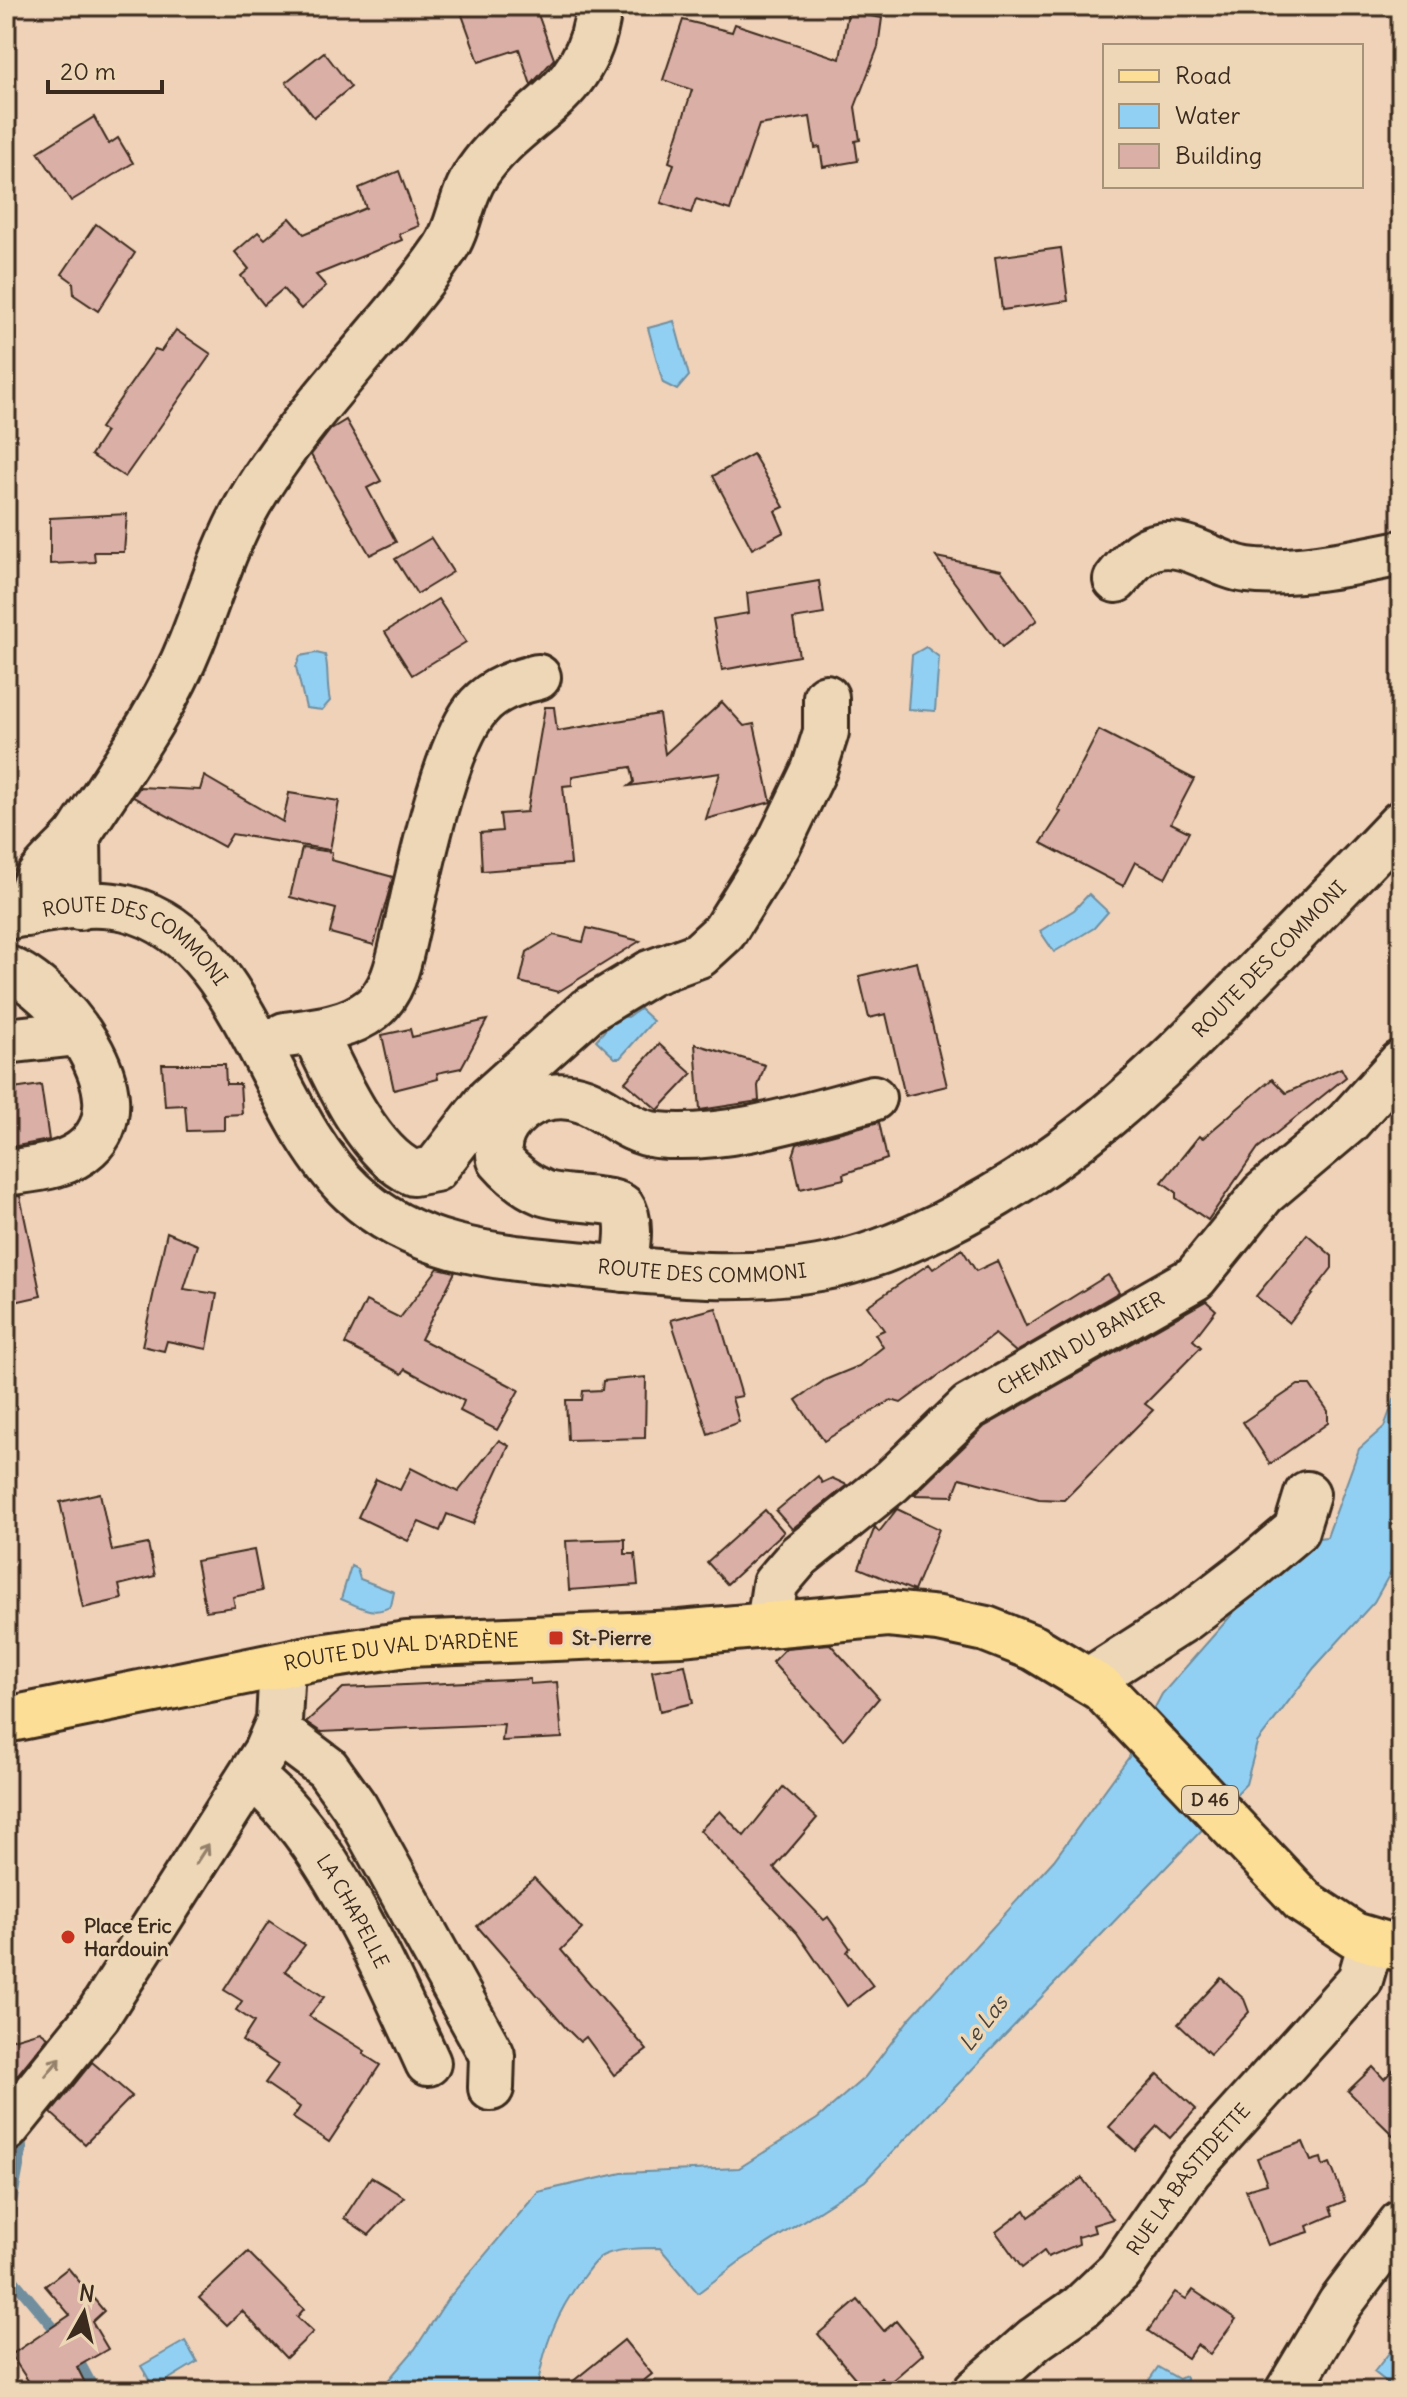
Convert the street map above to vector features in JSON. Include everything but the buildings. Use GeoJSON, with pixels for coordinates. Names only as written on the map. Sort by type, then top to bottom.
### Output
{"type":"FeatureCollection","features":[{"type":"Feature","properties":{"kind":"main road","name":"ROUTE DU VAL D'ARDÈNE"},"geometry":{"type":"LineString","coordinates":[[6,1720],[282,1665],[456,1640],[668,1634],[888,1614],[960,1622],[1034,1648],[1103,1690]]}},
{"type":"Feature","properties":{"kind":"main road","name":"D 46"},"geometry":{"type":"LineString","coordinates":[[1103,1690],[1304,1902],[1354,1935],[1386,1946]]}},
{"type":"Feature","properties":{"kind":"street"},"geometry":{"type":"LineString","coordinates":[[16,915],[36,877],[78,835],[177,672],[227,547],[269,469],[446,249],[466,192],[477,172],[579,72],[593,42],[597,20]]}},
{"type":"Feature","properties":{"kind":"street"},"geometry":{"type":"LineString","coordinates":[[1116,580],[1131,562],[1156,546],[1172,545],[1225,566],[1263,572],[1401,553]]}},
{"type":"Feature","properties":{"kind":"street"},"geometry":{"type":"LineString","coordinates":[[256,1043],[314,1032],[355,1020],[373,1008],[386,993],[398,962],[444,784],[465,729],[478,706],[494,694],[515,682],[538,677]]}},
{"type":"Feature","properties":{"kind":"street"},"geometry":{"type":"LineString","coordinates":[[314,1032],[332,1070],[386,1155],[413,1173],[435,1169],[489,1099],[587,1011],[650,973],[699,955],[724,932],[778,845],[814,770],[826,732],[826,697]]}},
{"type":"Feature","properties":{"kind":"street","name":"ROUTE DES COMMONI"},"geometry":{"type":"LineString","coordinates":[[16,915],[79,907],[127,908],[176,930],[214,969],[287,1106],[333,1173],[354,1194],[401,1230],[470,1250],[624,1269],[733,1276],[823,1268],[908,1240],[993,1197],[1053,1160],[1116,1111],[1171,1060],[1401,823]]}},
{"type":"Feature","properties":{"kind":"street"},"geometry":{"type":"LineString","coordinates":[[78,835],[79,907]]}},
{"type":"Feature","properties":{"kind":"street"},"geometry":{"type":"LineString","coordinates":[[6,968],[50,998],[78,1033],[98,1062],[105,1109],[100,1129],[90,1146],[71,1159],[6,1173]]}},
{"type":"Feature","properties":{"kind":"street"},"geometry":{"type":"LineString","coordinates":[[6,1041],[78,1033]]}},
{"type":"Feature","properties":{"kind":"street","name":"CHEMIN DU BANIER"},"geometry":{"type":"LineString","coordinates":[[769,1624],[775,1584],[799,1556],[892,1481],[969,1407],[1195,1278],[1263,1194],[1347,1123],[1401,1063]]}},
{"type":"Feature","properties":{"kind":"street"},"geometry":{"type":"LineString","coordinates":[[624,1269],[627,1222],[620,1204],[607,1199],[585,1202],[545,1193],[520,1180],[500,1160],[498,1145],[505,1128],[527,1105],[551,1097],[579,1096],[645,1133],[683,1136],[762,1127],[873,1098]]}},
{"type":"Feature","properties":{"kind":"street"},"geometry":{"type":"LineString","coordinates":[[1103,1690],[1186,1618],[1296,1530],[1307,1494]]}},
{"type":"Feature","properties":{"kind":"street"},"geometry":{"type":"LineString","coordinates":[[6,2129],[98,2015],[251,1777],[275,1734],[282,1696],[282,1665]]}},
{"type":"Feature","properties":{"kind":"street"},"geometry":{"type":"LineString","coordinates":[[275,1734],[321,1762],[355,1807],[492,2055],[491,2088]]}},
{"type":"Feature","properties":{"kind":"street","name":"LA CHAPELLE"},"geometry":{"type":"LineString","coordinates":[[251,1777],[268,1790],[312,1844],[386,1972],[428,2063]]}},
{"type":"Feature","properties":{"kind":"street","name":"RUE LA BASTIDETTE"},"geometry":{"type":"LineString","coordinates":[[976,2391],[1035,2339],[1081,2307],[1119,2271],[1189,2170],[1360,1980],[1386,1946]]}},
{"type":"Feature","properties":{"kind":"street"},"geometry":{"type":"LineString","coordinates":[[1288,2391],[1340,2304],[1401,2223]]}},
{"type":"Feature","properties":{"kind":"water"},"geometry":{"type":"Polygon","coordinates":[[[674,321],[689,376],[677,390],[663,383],[648,328],[674,321]]]}},
{"type":"Feature","properties":{"kind":"water"},"geometry":{"type":"Polygon","coordinates":[[[926,647],[939,657],[935,711],[908,709],[912,655],[926,647]]]}},
{"type":"Feature","properties":{"kind":"water"},"geometry":{"type":"Polygon","coordinates":[[[325,655],[327,665],[330,701],[322,710],[306,708],[296,667],[300,656],[325,655]]]}},
{"type":"Feature","properties":{"kind":"water"},"geometry":{"type":"Polygon","coordinates":[[[1089,894],[1108,912],[1094,928],[1054,952],[1040,931],[1074,910],[1089,894]]]}},
{"type":"Feature","properties":{"kind":"water"},"geometry":{"type":"Polygon","coordinates":[[[640,1009],[653,1021],[620,1058],[615,1058],[596,1040],[618,1016],[628,1017],[640,1009]]]}},
{"type":"Feature","properties":{"kind":"water","name":"Le Las"},"geometry":{"type":"Polygon","coordinates":[[[1401,1381],[1401,1554],[1374,1602],[1314,1668],[1257,1743],[1246,1784],[865,2181],[739,2262],[698,2293],[660,2248],[624,2250],[601,2257],[574,2290],[558,2317],[547,2345],[537,2391],[379,2391],[415,2349],[447,2300],[538,2192],[622,2173],[739,2168],[817,2119],[865,2077],[910,2018],[1054,1860],[1129,1757],[1162,1694],[1279,1561],[1287,1541],[1327,1537],[1359,1449],[1384,1427],[1401,1381]]]}},
{"type":"Feature","properties":{"kind":"water"},"geometry":{"type":"Polygon","coordinates":[[[351,1566],[357,1569],[360,1579],[394,1592],[391,1606],[378,1611],[341,1599],[351,1566]]]}},
{"type":"Feature","properties":{"kind":"water"},"geometry":{"type":"Polygon","coordinates":[[[1400,2339],[1401,2375],[1392,2386],[1374,2372],[1400,2339]]]}},
{"type":"Feature","properties":{"kind":"water"},"geometry":{"type":"Polygon","coordinates":[[[185,2341],[197,2362],[154,2388],[141,2366],[185,2341]]]}},
{"type":"Feature","properties":{"kind":"water"},"geometry":{"type":"Polygon","coordinates":[[[1158,2367],[1179,2379],[1185,2376],[1192,2391],[1153,2391],[1145,2386],[1158,2367]]]}},
{"type":"Feature","properties":{"kind":"waterway"},"geometry":{"type":"LineString","coordinates":[[6,2232],[22,2148]]}},
{"type":"Feature","properties":{"kind":"waterway"},"geometry":{"type":"LineString","coordinates":[[6,2238],[10,2276],[62,2338]]}},
{"type":"Feature","properties":{"kind":"waterway"},"geometry":{"type":"LineString","coordinates":[[75,2354],[95,2391]]}},
{"type":"Feature","properties":{"kind":"place","name":"St-Pierre"},"geometry":{"type":"Point","coordinates":[556,1638]}},
{"type":"Feature","properties":{"kind":"place","name":"Place Eric Hardouin"},"geometry":{"type":"Point","coordinates":[68,1937]}}]}
